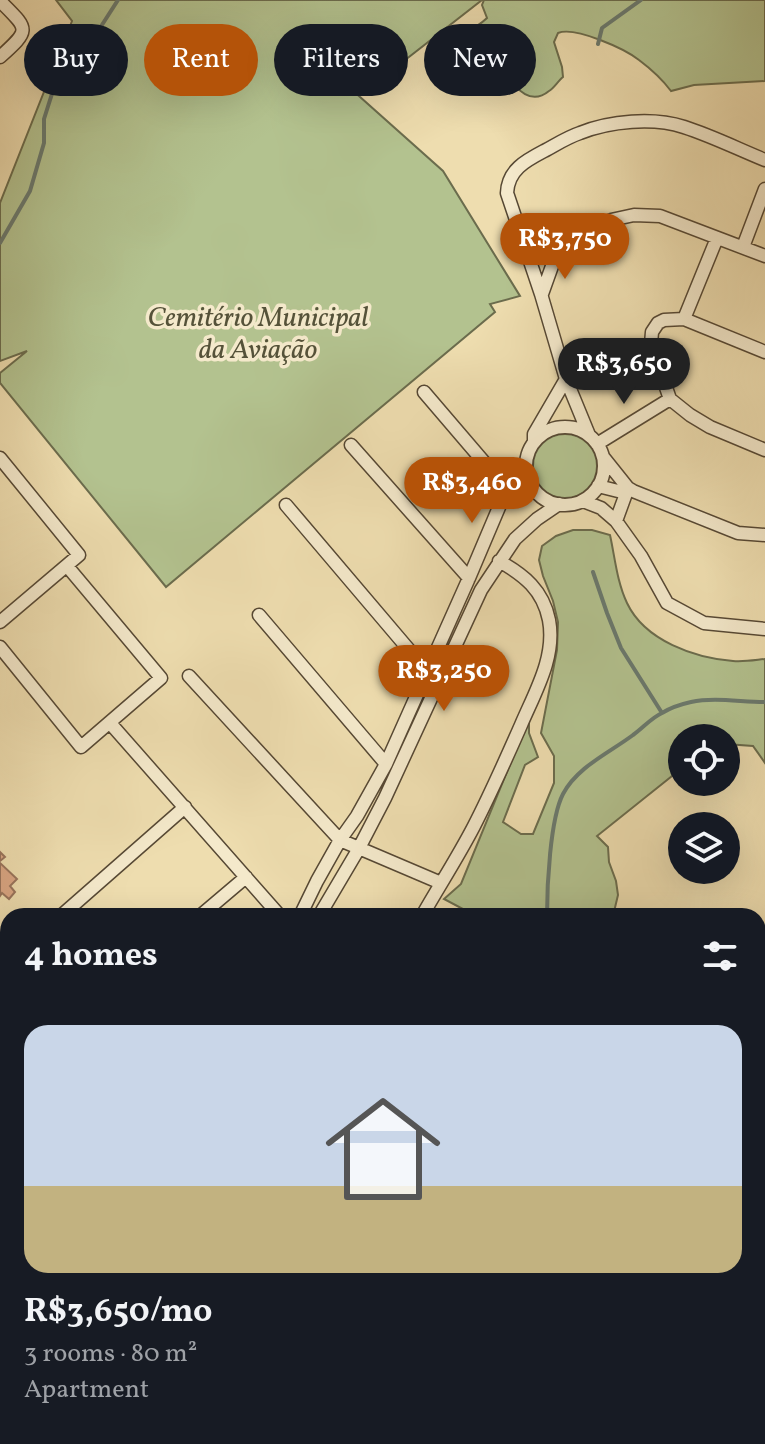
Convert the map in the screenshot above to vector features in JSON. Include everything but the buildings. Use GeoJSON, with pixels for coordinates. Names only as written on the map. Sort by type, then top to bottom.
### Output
{"type":"FeatureCollection","features":[{"type":"Feature","properties":{"kind":"street"},"geometry":{"type":"LineString","coordinates":[[0,1],[21,21],[23,33],[0,57]]}},
{"type":"Feature","properties":{"kind":"street"},"geometry":{"type":"LineString","coordinates":[[627,490],[593,440],[566,379],[507,193],[507,183],[528,159],[580,133],[645,122],[682,126],[765,160]]}},
{"type":"Feature","properties":{"kind":"street"},"geometry":{"type":"LineString","coordinates":[[743,247],[765,189]]}},
{"type":"Feature","properties":{"kind":"street"},"geometry":{"type":"LineString","coordinates":[[526,249],[543,255],[556,255],[611,220],[634,215],[660,216],[765,256]]}},
{"type":"Feature","properties":{"kind":"street"},"geometry":{"type":"LineString","coordinates":[[684,319],[717,238]]}},
{"type":"Feature","properties":{"kind":"street"},"geometry":{"type":"LineString","coordinates":[[541,294],[556,255]]}},
{"type":"Feature","properties":{"kind":"street"},"geometry":{"type":"LineString","coordinates":[[765,352],[684,319],[664,320],[652,332],[651,344],[670,399],[710,427],[765,450]]}},
{"type":"Feature","properties":{"kind":"street"},"geometry":{"type":"LineString","coordinates":[[566,379],[534,434],[527,458],[527,476],[536,492],[550,502],[567,505],[583,501],[598,486],[603,475],[603,458]]}},
{"type":"Feature","properties":{"kind":"street"},"geometry":{"type":"LineString","coordinates":[[424,392],[508,486]]}},
{"type":"Feature","properties":{"kind":"street"},"geometry":{"type":"LineString","coordinates":[[593,440],[670,399]]}},
{"type":"Feature","properties":{"kind":"street"},"geometry":{"type":"LineString","coordinates":[[534,442],[547,431],[565,427],[582,431],[593,440]]}},
{"type":"Feature","properties":{"kind":"street"},"geometry":{"type":"LineString","coordinates":[[351,445],[469,578]]}},
{"type":"Feature","properties":{"kind":"street"},"geometry":{"type":"LineString","coordinates":[[0,458],[79,555],[0,622]]}},
{"type":"Feature","properties":{"kind":"street"},"geometry":{"type":"LineString","coordinates":[[304,908],[340,840],[386,764],[508,486],[526,467]]}},
{"type":"Feature","properties":{"kind":"street"},"geometry":{"type":"LineString","coordinates":[[598,486],[627,490],[738,533],[765,535]]}},
{"type":"Feature","properties":{"kind":"street"},"geometry":{"type":"LineString","coordinates":[[616,521],[627,490]]}},
{"type":"Feature","properties":{"kind":"street"},"geometry":{"type":"LineString","coordinates":[[583,501],[601,508],[616,521],[641,556],[667,603],[704,623],[765,629]]}},
{"type":"Feature","properties":{"kind":"street"},"geometry":{"type":"LineString","coordinates":[[324,908],[385,798],[481,590],[515,539],[559,504]]}},
{"type":"Feature","properties":{"kind":"street"},"geometry":{"type":"LineString","coordinates":[[286,505],[427,671]]}},
{"type":"Feature","properties":{"kind":"street"},"geometry":{"type":"LineString","coordinates":[[427,908],[475,825],[550,653],[549,619],[542,600],[521,573],[499,561]]}},
{"type":"Feature","properties":{"kind":"street"},"geometry":{"type":"LineString","coordinates":[[0,647],[81,747],[161,678],[67,566]]}},
{"type":"Feature","properties":{"kind":"street"},"geometry":{"type":"LineString","coordinates":[[259,615],[386,764]]}},
{"type":"Feature","properties":{"kind":"street"},"geometry":{"type":"LineString","coordinates":[[189,676],[340,840],[441,883]]}},
{"type":"Feature","properties":{"kind":"street"},"geometry":{"type":"LineString","coordinates":[[110,723],[273,908]]}},
{"type":"Feature","properties":{"kind":"street"},"geometry":{"type":"LineString","coordinates":[[70,908],[185,807]]}},
{"type":"Feature","properties":{"kind":"street"},"geometry":{"type":"LineString","coordinates":[[209,908],[246,877]]}},
{"type":"Feature","properties":{"kind":"green space","name":"Cemitério Municipal da Aviação"},"geometry":{"type":"Polygon","coordinates":[[[56,0],[482,0],[451,24],[424,24],[424,45],[408,58],[408,24],[274,24],[274,96],[359,96],[443,171],[520,296],[490,304],[495,312],[166,587],[0,383],[0,373],[27,351],[0,361],[0,203],[42,96],[128,96],[128,24],[71,24],[72,21],[56,0]]]}},
{"type":"Feature","properties":{"kind":"green space"},"geometry":{"type":"Polygon","coordinates":[[[484,0],[765,0],[765,81],[694,85],[671,91],[632,55],[600,40],[566,32],[558,33],[554,42],[563,77],[543,95],[536,97],[531,96],[536,96],[536,24],[479,24],[487,18],[482,5],[484,0]]]}},
{"type":"Feature","properties":{"kind":"green space"},"geometry":{"type":"Polygon","coordinates":[[[559,434],[571,434],[588,443],[595,454],[595,478],[588,489],[571,498],[559,498],[547,493],[538,484],[533,472],[533,460],[538,448],[547,439],[559,434]]]}},
{"type":"Feature","properties":{"kind":"green space"},"geometry":{"type":"Polygon","coordinates":[[[573,530],[592,530],[610,535],[627,603],[646,628],[672,645],[703,656],[741,661],[765,659],[765,763],[753,746],[740,745],[740,724],[668,724],[668,779],[597,836],[608,847],[618,895],[615,908],[461,908],[444,899],[461,884],[529,718],[529,733],[538,757],[525,765],[503,822],[521,834],[533,834],[554,783],[554,756],[541,733],[557,650],[558,622],[539,560],[542,546],[556,536],[573,530]]]}},
{"type":"Feature","properties":{"kind":"waterway"},"geometry":{"type":"LineString","coordinates":[[0,243],[30,191],[44,143],[44,119],[63,59],[100,28],[118,0]]}},
{"type":"Feature","properties":{"kind":"waterway"},"geometry":{"type":"LineString","coordinates":[[598,44],[602,28],[641,0]]}},
{"type":"Feature","properties":{"kind":"waterway"},"geometry":{"type":"LineString","coordinates":[[593,572],[621,648],[662,713]]}},
{"type":"Feature","properties":{"kind":"waterway"},"geometry":{"type":"LineString","coordinates":[[547,908],[555,820],[563,794],[576,776],[672,708],[709,700],[765,702]]}}]}
